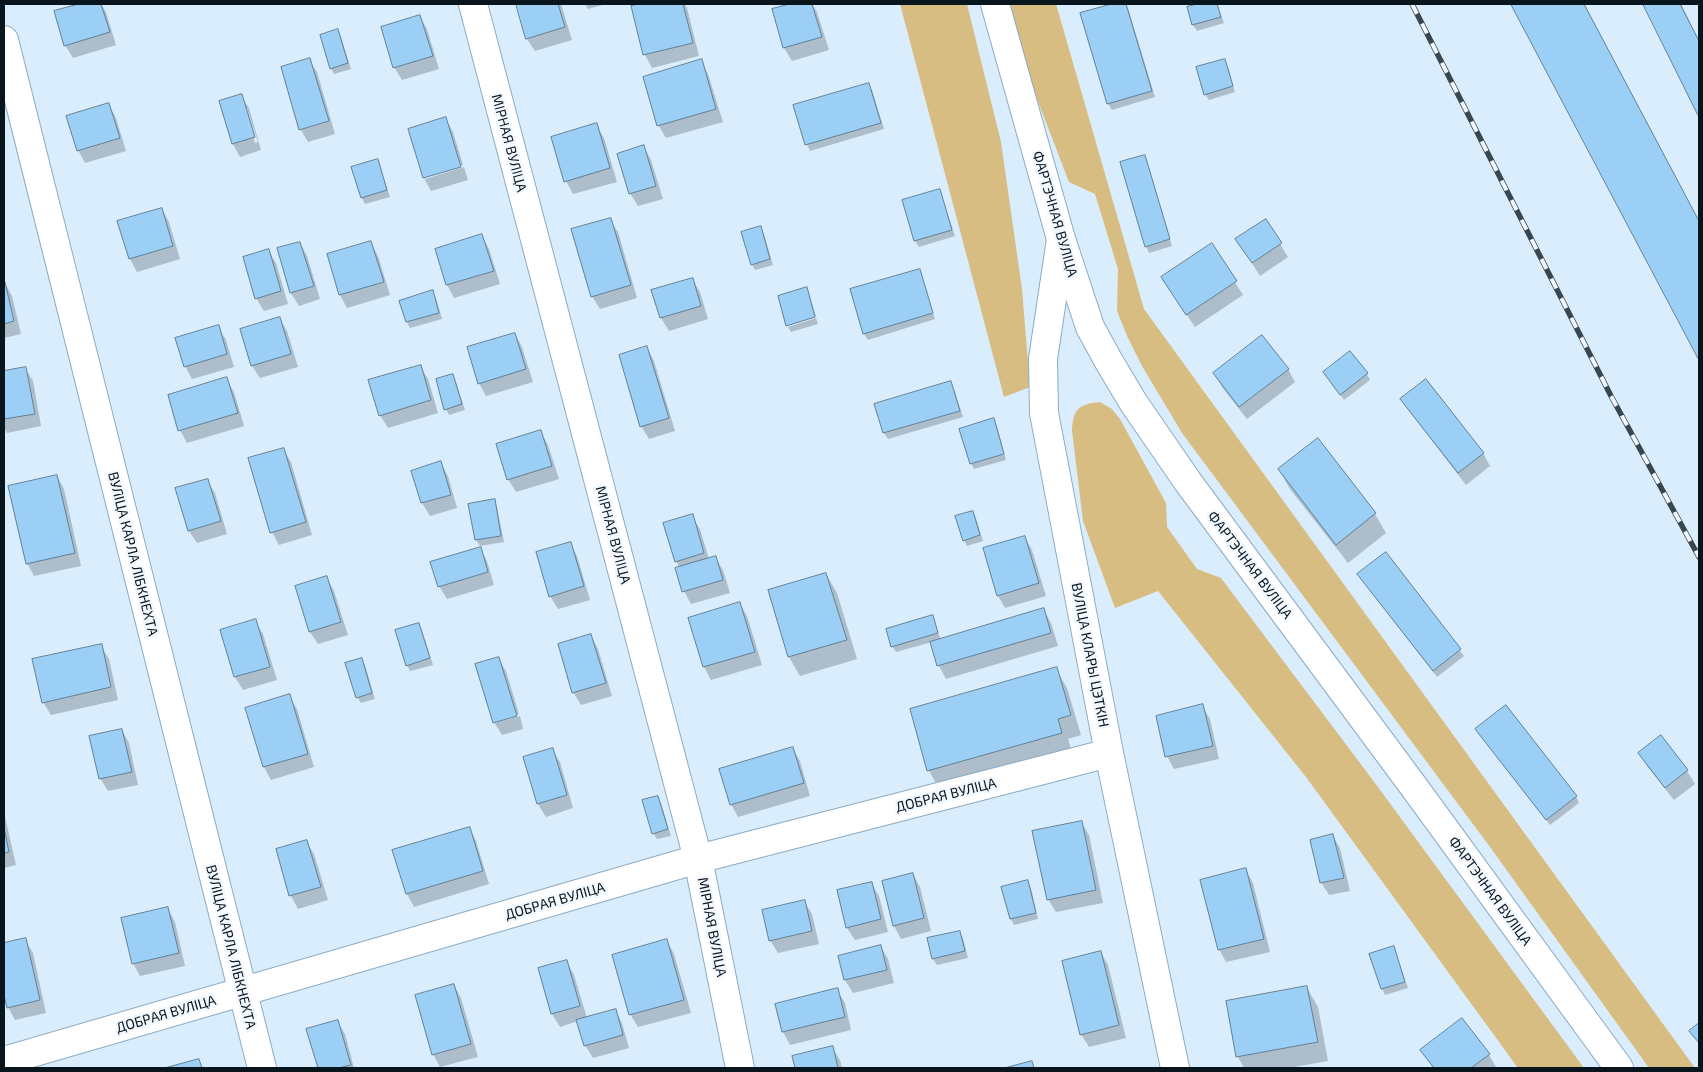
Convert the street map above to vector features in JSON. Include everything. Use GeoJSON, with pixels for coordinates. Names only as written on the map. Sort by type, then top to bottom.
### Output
{"type":"FeatureCollection","features":[{"type":"Feature","properties":{"kind":"street","name":"МІРНАЯ ВУЛІЦА"},"geometry":{"type":"LineString","coordinates":[[473,4],[698,859],[740,1068]]}},
{"type":"Feature","properties":{"kind":"street","name":"ФАРТЭЧНАЯ ВУЛІЦА"},"geometry":{"type":"LineString","coordinates":[[995,4],[1061,239],[1090,327],[1108,360],[1133,402],[1188,482],[1619,1068]]}},
{"type":"Feature","properties":{"kind":"street","name":"ВУЛІЦА КАРЛА ЛІБКНЕХТА"},"geometry":{"type":"LineString","coordinates":[[4,40],[262,1068]]}},
{"type":"Feature","properties":{"kind":"street","name":"ВУЛІЦА КЛАРЫ ЦЭТКІН"},"geometry":{"type":"LineString","coordinates":[[1061,239],[1044,360],[1044,413],[1109,753],[1175,1068]]}},
{"type":"Feature","properties":{"kind":"street","name":"ДОБРАЯ ВУЛІЦА"},"geometry":{"type":"LineString","coordinates":[[4,1061],[698,859],[1109,753]]}},
{"type":"Feature","properties":{"kind":"shaded area"},"geometry":{"type":"Polygon","coordinates":[[[900,4],[967,4],[1001,142],[1022,289],[1030,387],[1004,397],[900,4]]]}},
{"type":"Feature","properties":{"kind":"shaded area"},"geometry":{"type":"Polygon","coordinates":[[[1009,4],[1056,4],[1144,309],[1695,1068],[1649,1068],[1490,847],[1182,433],[1142,366],[1127,336],[1117,311],[1118,269],[1095,194],[1069,182],[1032,86],[1009,4]]]}},
{"type":"Feature","properties":{"kind":"shaded area"},"geometry":{"type":"Polygon","coordinates":[[[1100,402],[1112,409],[1120,419],[1166,503],[1167,527],[1197,569],[1221,578],[1375,783],[1584,1068],[1518,1068],[1306,777],[1158,591],[1115,608],[1083,521],[1072,431],[1075,413],[1078,409],[1086,404],[1100,402]]]}},
{"type":"Feature","properties":{"kind":"building"},"geometry":{"type":"Polygon","coordinates":[[[79,4],[101,4],[110,32],[64,46],[54,11],[79,4]]]}},
{"type":"Feature","properties":{"kind":"building"},"geometry":{"type":"Polygon","coordinates":[[[516,4],[558,4],[565,27],[526,39],[516,4]]]}},
{"type":"Feature","properties":{"kind":"building"},"geometry":{"type":"Polygon","coordinates":[[[639,4],[683,4],[693,43],[643,55],[631,6],[639,4]]]}},
{"type":"Feature","properties":{"kind":"building"},"geometry":{"type":"Polygon","coordinates":[[[790,4],[812,4],[822,37],[783,48],[772,9],[790,4]]]}},
{"type":"Feature","properties":{"kind":"building"},"geometry":{"type":"Polygon","coordinates":[[[1112,4],[1126,4],[1152,91],[1107,104],[1080,13],[1112,4]]]}},
{"type":"Feature","properties":{"kind":"building"},"geometry":{"type":"Polygon","coordinates":[[[1197,4],[1217,4],[1221,17],[1192,25],[1187,7],[1197,4]]]}},
{"type":"Feature","properties":{"kind":"building"},"geometry":{"type":"Polygon","coordinates":[[[1511,4],[1584,4],[1699,221],[1699,360],[1511,4]]]}},
{"type":"Feature","properties":{"kind":"building"},"geometry":{"type":"Polygon","coordinates":[[[1643,4],[1680,4],[1699,41],[1699,117],[1643,4]]]}},
{"type":"Feature","properties":{"kind":"building"},"geometry":{"type":"Polygon","coordinates":[[[420,15],[433,56],[393,68],[381,27],[420,15]]]}},
{"type":"Feature","properties":{"kind":"building"},"geometry":{"type":"Polygon","coordinates":[[[338,29],[348,63],[330,69],[320,35],[338,29]]]}},
{"type":"Feature","properties":{"kind":"building"},"geometry":{"type":"Polygon","coordinates":[[[310,58],[329,121],[299,130],[281,67],[310,58]]]}},
{"type":"Feature","properties":{"kind":"building"},"geometry":{"type":"Polygon","coordinates":[[[702,59],[716,109],[657,126],[643,77],[702,59]]]}},
{"type":"Feature","properties":{"kind":"building"},"geometry":{"type":"Polygon","coordinates":[[[1225,59],[1233,86],[1204,95],[1196,67],[1225,59]]]}},
{"type":"Feature","properties":{"kind":"building"},"geometry":{"type":"Polygon","coordinates":[[[869,83],[881,123],[805,145],[793,105],[869,83]]]}},
{"type":"Feature","properties":{"kind":"building"},"geometry":{"type":"Polygon","coordinates":[[[242,94],[255,137],[232,144],[219,101],[242,94]]]}},
{"type":"Feature","properties":{"kind":"building"},"geometry":{"type":"Polygon","coordinates":[[[109,103],[120,138],[77,151],[66,116],[109,103]]]}},
{"type":"Feature","properties":{"kind":"building"},"geometry":{"type":"Polygon","coordinates":[[[446,117],[461,167],[423,178],[408,129],[446,117]]]}},
{"type":"Feature","properties":{"kind":"building"},"geometry":{"type":"Polygon","coordinates":[[[597,123],[610,168],[564,182],[551,137],[597,123]]]}},
{"type":"Feature","properties":{"kind":"building"},"geometry":{"type":"Polygon","coordinates":[[[644,145],[656,186],[629,194],[617,154],[644,145]]]}},
{"type":"Feature","properties":{"kind":"building"},"geometry":{"type":"Polygon","coordinates":[[[1145,155],[1170,239],[1145,247],[1120,162],[1145,155]]]}},
{"type":"Feature","properties":{"kind":"building"},"geometry":{"type":"Polygon","coordinates":[[[378,159],[387,190],[361,198],[351,167],[378,159]]]}},
{"type":"Feature","properties":{"kind":"building"},"geometry":{"type":"Polygon","coordinates":[[[940,189],[952,230],[914,241],[902,200],[940,189]]]}},
{"type":"Feature","properties":{"kind":"building"},"geometry":{"type":"Polygon","coordinates":[[[162,208],[173,246],[129,259],[117,221],[162,208]]]}},
{"type":"Feature","properties":{"kind":"building"},"geometry":{"type":"Polygon","coordinates":[[[611,218],[631,285],[591,297],[571,229],[611,218]]]}},
{"type":"Feature","properties":{"kind":"building"},"geometry":{"type":"Polygon","coordinates":[[[1266,219],[1282,243],[1252,263],[1235,239],[1266,219]]]}},
{"type":"Feature","properties":{"kind":"building"},"geometry":{"type":"Polygon","coordinates":[[[761,226],[770,259],[751,265],[741,232],[761,226]]]}},
{"type":"Feature","properties":{"kind":"building"},"geometry":{"type":"Polygon","coordinates":[[[482,234],[494,271],[446,285],[435,249],[482,234]]]}},
{"type":"Feature","properties":{"kind":"building"},"geometry":{"type":"Polygon","coordinates":[[[371,241],[384,282],[339,295],[327,254],[371,241]]]}},
{"type":"Feature","properties":{"kind":"building"},"geometry":{"type":"Polygon","coordinates":[[[300,242],[314,286],[290,293],[277,248],[300,242]]]}},
{"type":"Feature","properties":{"kind":"building"},"geometry":{"type":"Polygon","coordinates":[[[1212,243],[1237,281],[1186,315],[1161,277],[1212,243]]]}},
{"type":"Feature","properties":{"kind":"building"},"geometry":{"type":"Polygon","coordinates":[[[269,249],[281,291],[255,299],[243,257],[269,249]]]}},
{"type":"Feature","properties":{"kind":"building"},"geometry":{"type":"Polygon","coordinates":[[[920,269],[933,313],[863,334],[850,289],[920,269]]]}},
{"type":"Feature","properties":{"kind":"building"},"geometry":{"type":"Polygon","coordinates":[[[693,278],[701,306],[660,318],[651,290],[693,278]]]}},
{"type":"Feature","properties":{"kind":"building"},"geometry":{"type":"Polygon","coordinates":[[[4,282],[14,321],[4,324],[4,282]]]}},
{"type":"Feature","properties":{"kind":"building"},"geometry":{"type":"Polygon","coordinates":[[[807,287],[815,317],[786,326],[778,296],[807,287]]]}},
{"type":"Feature","properties":{"kind":"building"},"geometry":{"type":"Polygon","coordinates":[[[433,290],[439,313],[406,322],[399,301],[433,290]]]}},
{"type":"Feature","properties":{"kind":"building"},"geometry":{"type":"Polygon","coordinates":[[[280,317],[291,354],[251,366],[240,329],[280,317]]]}},
{"type":"Feature","properties":{"kind":"building"},"geometry":{"type":"Polygon","coordinates":[[[219,325],[227,354],[184,367],[175,338],[219,325]]]}},
{"type":"Feature","properties":{"kind":"building"},"geometry":{"type":"Polygon","coordinates":[[[515,333],[526,369],[478,384],[467,347],[515,333]]]}},
{"type":"Feature","properties":{"kind":"building"},"geometry":{"type":"Polygon","coordinates":[[[1262,335],[1289,369],[1239,407],[1213,373],[1262,335]]]}},
{"type":"Feature","properties":{"kind":"building"},"geometry":{"type":"Polygon","coordinates":[[[647,346],[669,418],[640,427],[619,355],[647,346]]]}},
{"type":"Feature","properties":{"kind":"building"},"geometry":{"type":"Polygon","coordinates":[[[1350,351],[1368,373],[1340,395],[1323,372],[1350,351]]]}},
{"type":"Feature","properties":{"kind":"building"},"geometry":{"type":"Polygon","coordinates":[[[421,365],[431,400],[379,416],[368,380],[421,365]]]}},
{"type":"Feature","properties":{"kind":"building"},"geometry":{"type":"Polygon","coordinates":[[[26,367],[35,414],[4,419],[4,371],[26,367]]]}},
{"type":"Feature","properties":{"kind":"building"},"geometry":{"type":"Polygon","coordinates":[[[453,374],[462,404],[444,410],[436,379],[453,374]]]}},
{"type":"Feature","properties":{"kind":"building"},"geometry":{"type":"Polygon","coordinates":[[[227,377],[238,413],[178,431],[168,395],[227,377]]]}},
{"type":"Feature","properties":{"kind":"building"},"geometry":{"type":"Polygon","coordinates":[[[1426,379],[1484,453],[1458,473],[1400,399],[1426,379]]]}},
{"type":"Feature","properties":{"kind":"building"},"geometry":{"type":"Polygon","coordinates":[[[951,381],[960,411],[883,433],[874,404],[951,381]]]}},
{"type":"Feature","properties":{"kind":"building"},"geometry":{"type":"Polygon","coordinates":[[[994,418],[1004,454],[970,464],[959,429],[994,418]]]}},
{"type":"Feature","properties":{"kind":"building"},"geometry":{"type":"Polygon","coordinates":[[[541,430],[552,466],[507,480],[496,444],[541,430]]]}},
{"type":"Feature","properties":{"kind":"building"},"geometry":{"type":"Polygon","coordinates":[[[1318,438],[1376,513],[1336,545],[1278,469],[1318,438]]]}},
{"type":"Feature","properties":{"kind":"building"},"geometry":{"type":"Polygon","coordinates":[[[284,448],[306,522],[270,533],[248,458],[284,448]]]}},
{"type":"Feature","properties":{"kind":"building"},"geometry":{"type":"Polygon","coordinates":[[[441,461],[451,495],[421,503],[411,471],[441,461]]]}},
{"type":"Feature","properties":{"kind":"building"},"geometry":{"type":"Polygon","coordinates":[[[57,475],[75,553],[26,564],[8,486],[57,475]]]}},
{"type":"Feature","properties":{"kind":"building"},"geometry":{"type":"Polygon","coordinates":[[[208,479],[221,521],[188,531],[175,488],[208,479]]]}},
{"type":"Feature","properties":{"kind":"building"},"geometry":{"type":"Polygon","coordinates":[[[495,499],[501,536],[475,540],[468,504],[495,499]]]}},
{"type":"Feature","properties":{"kind":"building"},"geometry":{"type":"Polygon","coordinates":[[[973,511],[980,535],[963,541],[955,516],[973,511]]]}},
{"type":"Feature","properties":{"kind":"building"},"geometry":{"type":"Polygon","coordinates":[[[693,514],[704,553],[675,562],[663,523],[693,514]]]}},
{"type":"Feature","properties":{"kind":"building"},"geometry":{"type":"Polygon","coordinates":[[[1025,536],[1039,583],[997,596],[983,548],[1025,536]]]}},
{"type":"Feature","properties":{"kind":"building"},"geometry":{"type":"Polygon","coordinates":[[[571,542],[584,586],[549,597],[536,552],[571,542]]]}},
{"type":"Feature","properties":{"kind":"building"},"geometry":{"type":"Polygon","coordinates":[[[481,547],[488,572],[438,587],[430,562],[481,547]]]}},
{"type":"Feature","properties":{"kind":"building"},"geometry":{"type":"Polygon","coordinates":[[[1386,552],[1461,649],[1433,671],[1357,574],[1386,552]]]}},
{"type":"Feature","properties":{"kind":"building"},"geometry":{"type":"Polygon","coordinates":[[[716,556],[723,580],[682,592],[675,568],[716,556]]]}},
{"type":"Feature","properties":{"kind":"building"},"geometry":{"type":"Polygon","coordinates":[[[826,573],[847,640],[788,657],[768,590],[826,573]]]}},
{"type":"Feature","properties":{"kind":"building"},"geometry":{"type":"Polygon","coordinates":[[[327,576],[341,622],[309,632],[295,586],[327,576]]]}},
{"type":"Feature","properties":{"kind":"building"},"geometry":{"type":"Polygon","coordinates":[[[740,602],[755,652],[703,667],[688,618],[740,602]]]}},
{"type":"Feature","properties":{"kind":"building"},"geometry":{"type":"Polygon","coordinates":[[[1044,608],[1051,633],[937,666],[930,642],[1044,608]]]}},
{"type":"Feature","properties":{"kind":"building"},"geometry":{"type":"Polygon","coordinates":[[[933,615],[938,633],[891,647],[886,629],[933,615]]]}},
{"type":"Feature","properties":{"kind":"building"},"geometry":{"type":"Polygon","coordinates":[[[256,619],[270,667],[234,677],[220,630],[256,619]]]}},
{"type":"Feature","properties":{"kind":"building"},"geometry":{"type":"Polygon","coordinates":[[[419,623],[430,658],[406,666],[395,630],[419,623]]]}},
{"type":"Feature","properties":{"kind":"building"},"geometry":{"type":"Polygon","coordinates":[[[591,634],[606,683],[572,693],[558,644],[591,634]]]}},
{"type":"Feature","properties":{"kind":"building"},"geometry":{"type":"Polygon","coordinates":[[[102,644],[111,687],[42,703],[32,659],[102,644]]]}},
{"type":"Feature","properties":{"kind":"building"},"geometry":{"type":"Polygon","coordinates":[[[499,657],[517,716],[493,723],[475,664],[499,657]]]}},
{"type":"Feature","properties":{"kind":"building"},"geometry":{"type":"Polygon","coordinates":[[[362,658],[372,693],[356,698],[345,663],[362,658]]]}},
{"type":"Feature","properties":{"kind":"building"},"geometry":{"type":"Polygon","coordinates":[[[1057,667],[1071,715],[1058,719],[1062,733],[927,771],[910,709],[1057,667]]]}},
{"type":"Feature","properties":{"kind":"building"},"geometry":{"type":"Polygon","coordinates":[[[290,694],[308,754],[263,767],[245,708],[290,694]]]}},
{"type":"Feature","properties":{"kind":"building"},"geometry":{"type":"Polygon","coordinates":[[[1203,704],[1213,746],[1165,757],[1156,716],[1203,704]]]}},
{"type":"Feature","properties":{"kind":"building"},"geometry":{"type":"Polygon","coordinates":[[[1506,705],[1577,796],[1546,820],[1475,729],[1506,705]]]}},
{"type":"Feature","properties":{"kind":"building"},"geometry":{"type":"Polygon","coordinates":[[[122,729],[132,772],[99,779],[89,736],[122,729]]]}},
{"type":"Feature","properties":{"kind":"building"},"geometry":{"type":"Polygon","coordinates":[[[1661,735],[1688,770],[1665,788],[1638,753],[1661,735]]]}},
{"type":"Feature","properties":{"kind":"building"},"geometry":{"type":"Polygon","coordinates":[[[793,747],[804,783],[730,805],[719,769],[793,747]]]}},
{"type":"Feature","properties":{"kind":"building"},"geometry":{"type":"Polygon","coordinates":[[[553,748],[567,795],[537,804],[523,757],[553,748]]]}},
{"type":"Feature","properties":{"kind":"building"},"geometry":{"type":"Polygon","coordinates":[[[658,796],[668,829],[652,834],[642,800],[658,796]]]}},
{"type":"Feature","properties":{"kind":"building"},"geometry":{"type":"Polygon","coordinates":[[[1082,821],[1096,890],[1047,900],[1032,831],[1082,821]]]}},
{"type":"Feature","properties":{"kind":"building"},"geometry":{"type":"Polygon","coordinates":[[[470,827],[483,871],[406,894],[392,850],[470,827]]]}},
{"type":"Feature","properties":{"kind":"building"},"geometry":{"type":"Polygon","coordinates":[[[4,828],[9,852],[4,853],[4,828]]]}},
{"type":"Feature","properties":{"kind":"building"},"geometry":{"type":"Polygon","coordinates":[[[1333,834],[1344,878],[1320,883],[1310,840],[1333,834]]]}},
{"type":"Feature","properties":{"kind":"building"},"geometry":{"type":"Polygon","coordinates":[[[307,840],[321,887],[289,896],[276,849],[307,840]]]}},
{"type":"Feature","properties":{"kind":"building"},"geometry":{"type":"Polygon","coordinates":[[[1246,868],[1264,939],[1218,950],[1200,880],[1246,868]]]}},
{"type":"Feature","properties":{"kind":"building"},"geometry":{"type":"Polygon","coordinates":[[[913,873],[924,918],[893,926],[882,881],[913,873]]]}},
{"type":"Feature","properties":{"kind":"building"},"geometry":{"type":"Polygon","coordinates":[[[1028,880],[1036,913],[1010,919],[1001,887],[1028,880]]]}},
{"type":"Feature","properties":{"kind":"building"},"geometry":{"type":"Polygon","coordinates":[[[872,882],[881,919],[846,928],[837,890],[872,882]]]}},
{"type":"Feature","properties":{"kind":"building"},"geometry":{"type":"Polygon","coordinates":[[[805,900],[812,931],[769,941],[762,910],[805,900]]]}},
{"type":"Feature","properties":{"kind":"building"},"geometry":{"type":"Polygon","coordinates":[[[168,907],[179,953],[132,964],[121,918],[168,907]]]}},
{"type":"Feature","properties":{"kind":"building"},"geometry":{"type":"Polygon","coordinates":[[[960,931],[965,951],[932,959],[927,938],[960,931]]]}},
{"type":"Feature","properties":{"kind":"building"},"geometry":{"type":"Polygon","coordinates":[[[26,938],[40,1000],[7,1008],[4,995],[4,943],[26,938]]]}},
{"type":"Feature","properties":{"kind":"building"},"geometry":{"type":"Polygon","coordinates":[[[667,939],[684,1000],[629,1015],[612,955],[667,939]]]}},
{"type":"Feature","properties":{"kind":"building"},"geometry":{"type":"Polygon","coordinates":[[[881,945],[887,970],[844,980],[838,956],[881,945]]]}},
{"type":"Feature","properties":{"kind":"building"},"geometry":{"type":"Polygon","coordinates":[[[1394,946],[1405,982],[1381,989],[1369,954],[1394,946]]]}},
{"type":"Feature","properties":{"kind":"building"},"geometry":{"type":"Polygon","coordinates":[[[1101,951],[1119,1025],[1080,1035],[1062,961],[1101,951]]]}},
{"type":"Feature","properties":{"kind":"building"},"geometry":{"type":"Polygon","coordinates":[[[567,960],[580,1006],[551,1014],[538,968],[567,960]]]}},
{"type":"Feature","properties":{"kind":"building"},"geometry":{"type":"Polygon","coordinates":[[[454,984],[471,1044],[432,1055],[415,995],[454,984]]]}},
{"type":"Feature","properties":{"kind":"building"},"geometry":{"type":"Polygon","coordinates":[[[1307,986],[1318,1042],[1236,1057],[1226,1001],[1307,986]]]}},
{"type":"Feature","properties":{"kind":"building"},"geometry":{"type":"Polygon","coordinates":[[[838,988],[845,1017],[782,1032],[775,1004],[838,988]]]}},
{"type":"Feature","properties":{"kind":"building"},"geometry":{"type":"Polygon","coordinates":[[[616,1009],[623,1035],[584,1046],[576,1020],[616,1009]]]}},
{"type":"Feature","properties":{"kind":"building"},"geometry":{"type":"Polygon","coordinates":[[[1462,1018],[1490,1054],[1471,1068],[1434,1068],[1420,1050],[1462,1018]]]}},
{"type":"Feature","properties":{"kind":"building"},"geometry":{"type":"Polygon","coordinates":[[[338,1020],[351,1065],[338,1068],[318,1068],[306,1029],[338,1020]]]}},
{"type":"Feature","properties":{"kind":"building"},"geometry":{"type":"Polygon","coordinates":[[[1699,1023],[1699,1043],[1689,1031],[1699,1023]]]}},
{"type":"Feature","properties":{"kind":"building"},"geometry":{"type":"Polygon","coordinates":[[[833,1046],[838,1068],[795,1068],[792,1056],[833,1046]]]}},
{"type":"Feature","properties":{"kind":"building"},"geometry":{"type":"Polygon","coordinates":[[[199,1059],[202,1068],[165,1068],[199,1059]]]}},
{"type":"Feature","properties":{"kind":"building"},"geometry":{"type":"Polygon","coordinates":[[[1032,1061],[1034,1068],[1005,1068],[1032,1061]]]}},
{"type":"Feature","properties":{"kind":"railway"},"geometry":{"type":"LineString","coordinates":[[1412,4],[1611,396],[1699,557]]}}]}
